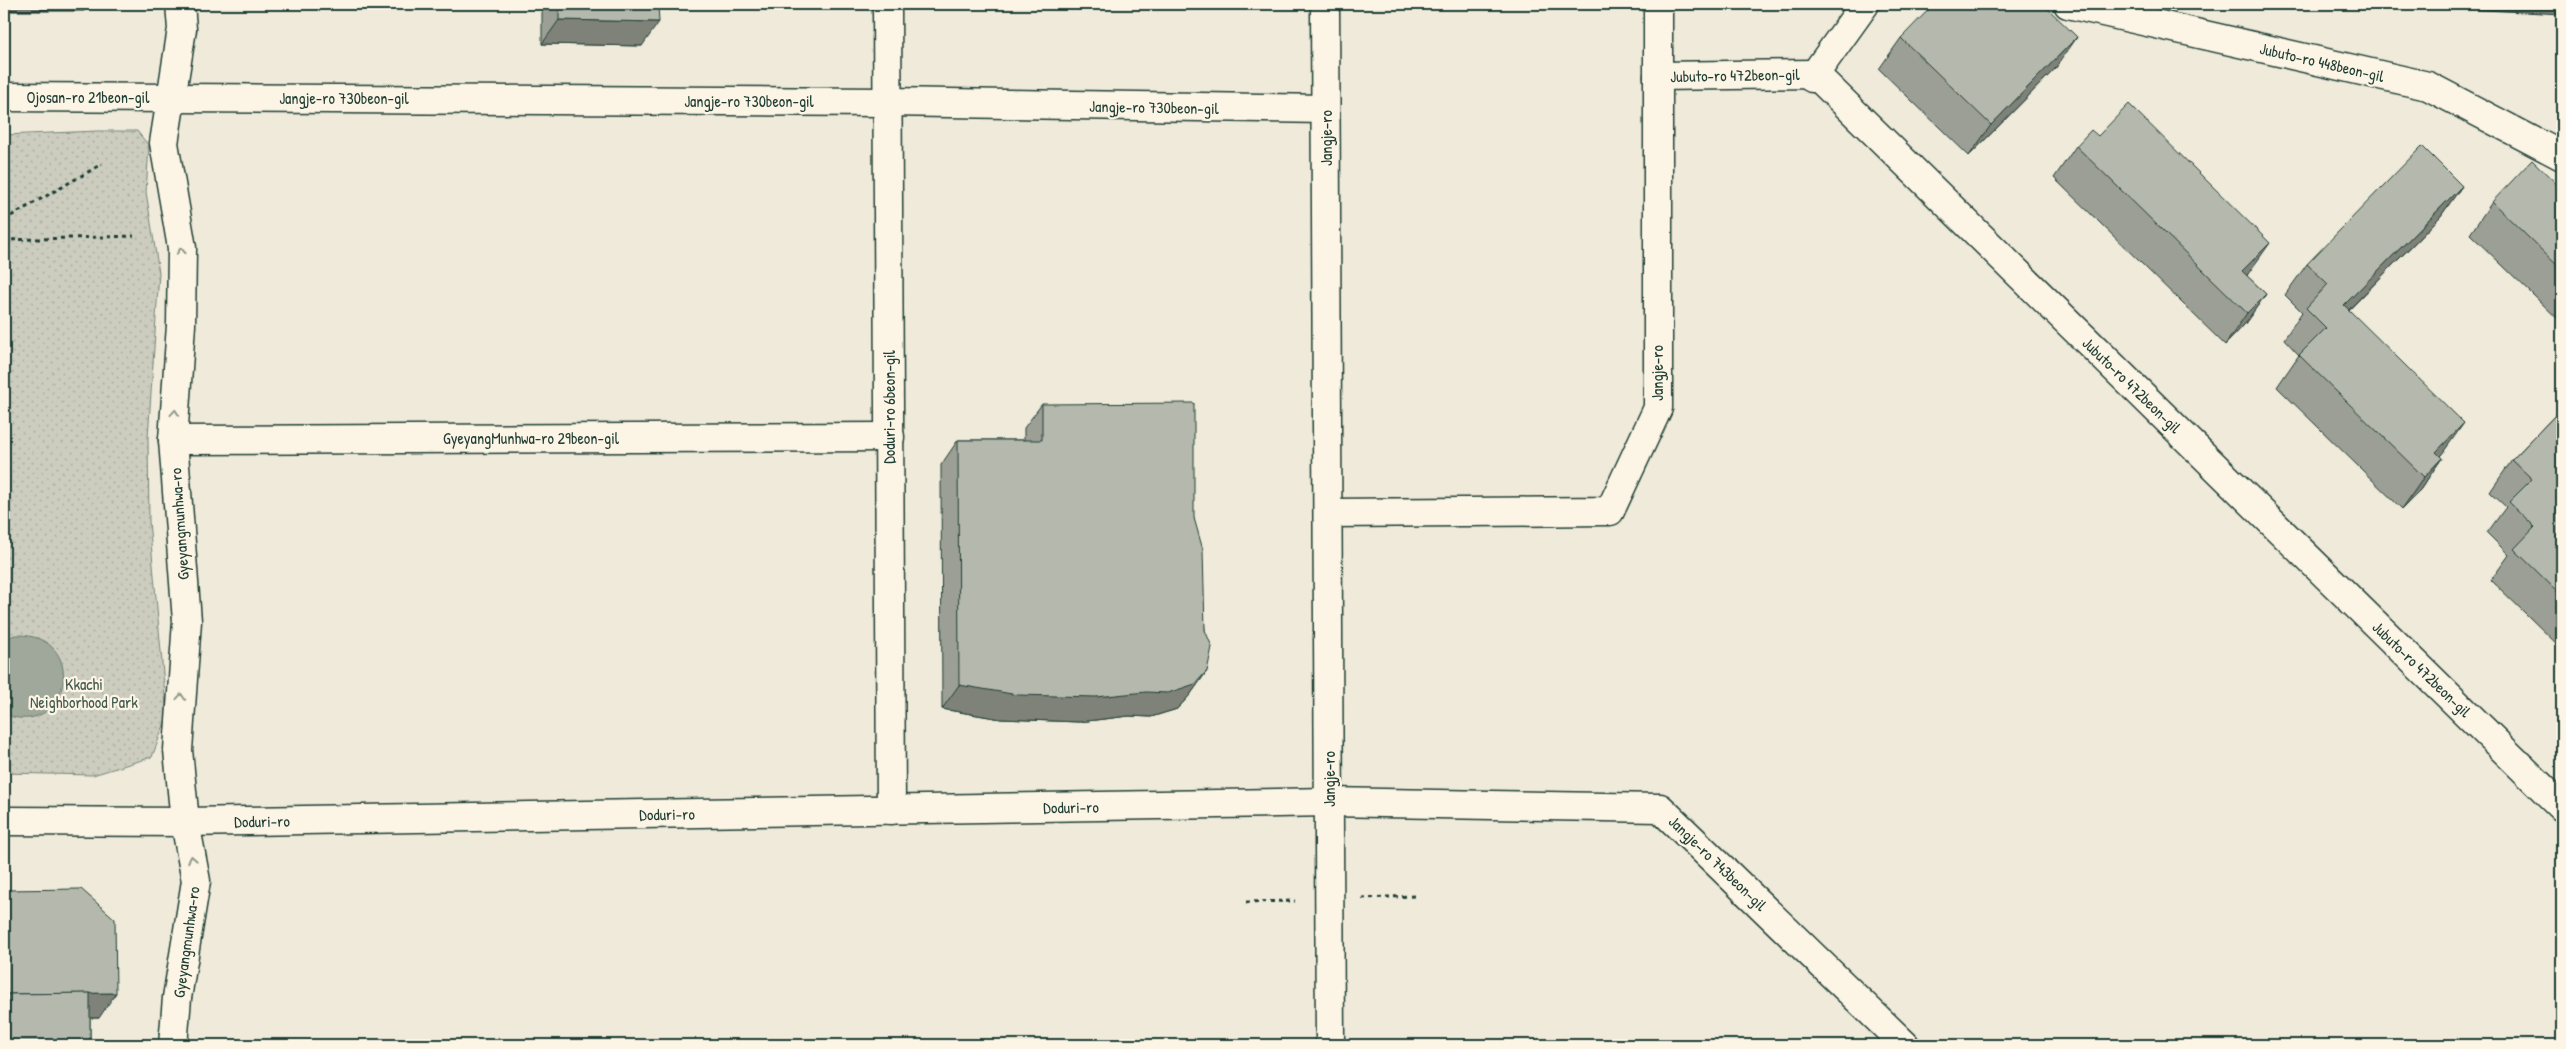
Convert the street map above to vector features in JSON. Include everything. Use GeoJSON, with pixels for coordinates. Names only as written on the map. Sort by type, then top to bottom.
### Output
{"type":"FeatureCollection","features":[{"type":"Feature","properties":{"kind":"street","name":"Gyeyangmunhwa-ro"},"geometry":{"type":"LineString","coordinates":[[173,1045],[177,998],[196,881],[185,822],[178,750],[186,621],[173,440],[181,326],[182,248],[164,143],[182,29],[180,4]]}},
{"type":"Feature","properties":{"kind":"street","name":"Doduri-ro 6beon-gil"},"geometry":{"type":"LineString","coordinates":[[887,4],[891,810]]}},
{"type":"Feature","properties":{"kind":"street","name":"Jangje-ro"},"geometry":{"type":"LineString","coordinates":[[1325,4],[1329,513],[1330,1045]]}},
{"type":"Feature","properties":{"kind":"street","name":"Jangje-ro"},"geometry":{"type":"LineString","coordinates":[[1329,513],[1610,511],[1658,408],[1658,4]]}},
{"type":"Feature","properties":{"kind":"street"},"geometry":{"type":"LineString","coordinates":[[1814,76],[1865,4]]}},
{"type":"Feature","properties":{"kind":"street","name":"Jubuto-ro 448beon-gil"},"geometry":{"type":"LineString","coordinates":[[2068,4],[2428,86],[2562,156]]}},
{"type":"Feature","properties":{"kind":"street","name":"Jubuto-ro 472beon-gil"},"geometry":{"type":"LineString","coordinates":[[1658,76],[1814,76],[2562,807]]}},
{"type":"Feature","properties":{"kind":"street","name":"Ojosan-ro 21beon-gil"},"geometry":{"type":"LineString","coordinates":[[4,97],[172,97]]}},
{"type":"Feature","properties":{"kind":"street","name":"Jangje-ro 730beon-gil"},"geometry":{"type":"LineString","coordinates":[[172,97],[888,102],[1325,109]]}},
{"type":"Feature","properties":{"kind":"street","name":"GyeyangMunhwa-ro 29beon-gil"},"geometry":{"type":"LineString","coordinates":[[173,440],[890,437]]}},
{"type":"Feature","properties":{"kind":"street","name":"Doduri-ro"},"geometry":{"type":"LineString","coordinates":[[4,821],[185,822],[1329,802]]}},
{"type":"Feature","properties":{"kind":"street","name":"Jangje-ro 743beon-gil"},"geometry":{"type":"LineString","coordinates":[[1329,802],[1660,808],[1905,1045]]}},
{"type":"Feature","properties":{"kind":"path"},"geometry":{"type":"LineString","coordinates":[[4,220],[102,164]]}},
{"type":"Feature","properties":{"kind":"path"},"geometry":{"type":"LineString","coordinates":[[4,240],[134,236]]}},
{"type":"Feature","properties":{"kind":"green space","name":"Kkachi Neighborhood Park"},"geometry":{"type":"Polygon","coordinates":[[[137,131],[149,146],[146,192],[159,273],[148,438],[149,521],[167,717],[152,757],[93,775],[4,773],[4,135],[137,131]]]}},
{"type":"Feature","properties":{"kind":"shaded area"},"geometry":{"type":"Polygon","coordinates":[[[15,635],[39,639],[55,650],[62,666],[63,684],[56,700],[44,713],[26,718],[4,714],[4,639],[15,635]]]}},
{"type":"Feature","properties":{"kind":"building"},"geometry":{"type":"Polygon","coordinates":[[[559,4],[658,4],[659,22],[559,20],[559,4]]]}},
{"type":"Feature","properties":{"kind":"building"},"geometry":{"type":"Polygon","coordinates":[[[1934,4],[2043,4],[2077,37],[1991,125],[1901,38],[1934,4]]]}},
{"type":"Feature","properties":{"kind":"building"},"geometry":{"type":"Polygon","coordinates":[[[2129,104],[2270,243],[2242,271],[2266,294],[2247,313],[2076,146],[2091,130],[2098,136],[2129,104]]]}},
{"type":"Feature","properties":{"kind":"building"},"geometry":{"type":"Polygon","coordinates":[[[2422,146],[2462,186],[2344,305],[2464,423],[2436,452],[2442,458],[2424,477],[2299,355],[2326,328],[2306,308],[2328,284],[2307,264],[2422,146]]]}},
{"type":"Feature","properties":{"kind":"building"},"geometry":{"type":"Polygon","coordinates":[[[2532,160],[2562,189],[2562,270],[2492,202],[2532,160]]]}},
{"type":"Feature","properties":{"kind":"building"},"geometry":{"type":"Polygon","coordinates":[[[1194,403],[1194,518],[1203,550],[1205,630],[1212,647],[1207,671],[1195,684],[1168,693],[1146,692],[1096,697],[1018,695],[959,685],[958,440],[1042,440],[1042,404],[1194,403]]]}},
{"type":"Feature","properties":{"kind":"building"},"geometry":{"type":"Polygon","coordinates":[[[2562,408],[2562,490],[2556,497],[2562,503],[2562,596],[2514,549],[2535,527],[2509,502],[2532,479],[2512,460],[2562,408]]]}},
{"type":"Feature","properties":{"kind":"building"},"geometry":{"type":"Polygon","coordinates":[[[81,889],[115,919],[116,993],[4,994],[4,890],[81,889]]]}},
{"type":"Feature","properties":{"kind":"building"},"geometry":{"type":"Polygon","coordinates":[[[90,993],[90,1045],[8,1045],[8,994],[90,993]]]}}]}
